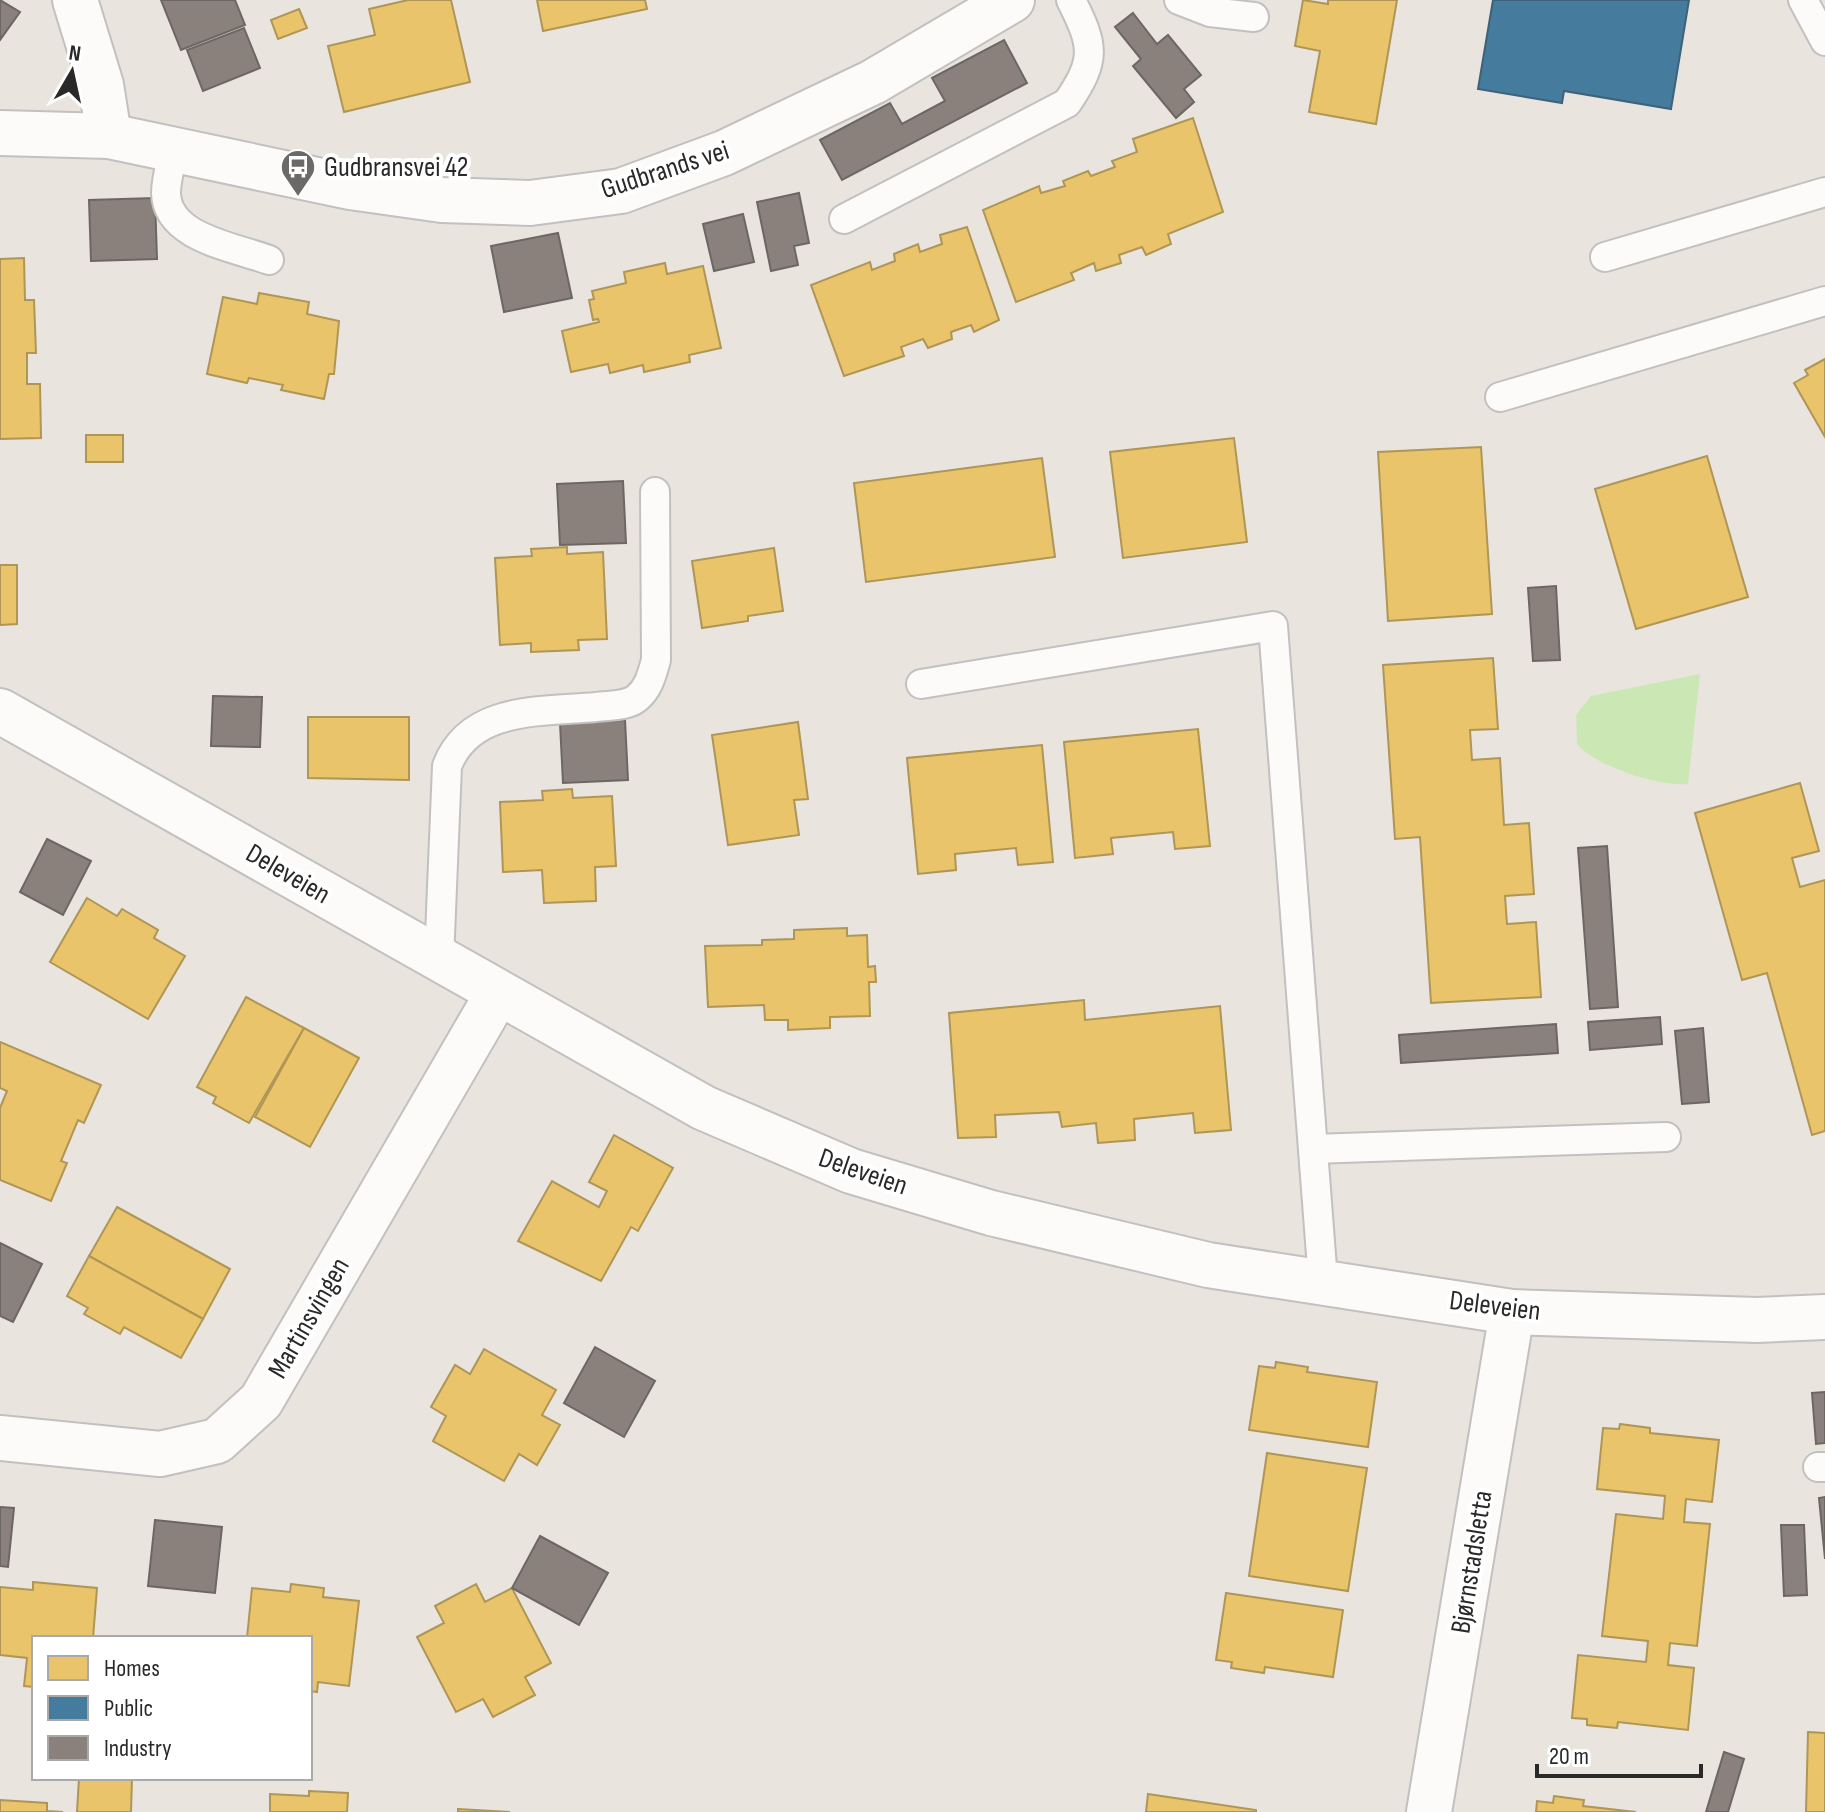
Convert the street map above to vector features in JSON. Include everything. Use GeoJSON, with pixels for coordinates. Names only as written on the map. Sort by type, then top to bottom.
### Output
{"type":"FeatureCollection","features":[{"type":"Feature","properties":{"kind":"street"},"geometry":{"type":"LineString","coordinates":[[75,0],[101,85],[109,136]]}},
{"type":"Feature","properties":{"kind":"street","name":"Gudbrands vei"},"geometry":{"type":"LineString","coordinates":[[0,133],[109,136],[350,187],[442,200],[530,203],[621,191],[724,153],[873,82],[1012,0]]}},
{"type":"Feature","properties":{"kind":"street","name":"Deleveien"},"geometry":{"type":"LineString","coordinates":[[0,711],[704,1108],[851,1171],[991,1213],[1208,1265],[1512,1312],[1757,1320],[1825,1317]]}},
{"type":"Feature","properties":{"kind":"street","name":"Martinsvingen"},"geometry":{"type":"LineString","coordinates":[[0,1438],[160,1454],[217,1441],[261,1401],[498,993]]}},
{"type":"Feature","properties":{"kind":"street","name":"Bjørnstadsletta"},"geometry":{"type":"LineString","coordinates":[[1429,1812],[1512,1312]]}},
{"type":"Feature","properties":{"kind":"lane"},"geometry":{"type":"LineString","coordinates":[[844,219],[1067,103],[1084,78],[1091,56],[1088,35],[1071,0]]}},
{"type":"Feature","properties":{"kind":"lane"},"geometry":{"type":"LineString","coordinates":[[1179,0],[1210,12],[1254,17]]}},
{"type":"Feature","properties":{"kind":"lane"},"geometry":{"type":"LineString","coordinates":[[1803,0],[1825,41]]}},
{"type":"Feature","properties":{"kind":"lane"},"geometry":{"type":"LineString","coordinates":[[174,149],[166,193],[172,218],[188,231],[269,260]]}},
{"type":"Feature","properties":{"kind":"lane"},"geometry":{"type":"LineString","coordinates":[[1605,257],[1825,192]]}},
{"type":"Feature","properties":{"kind":"lane"},"geometry":{"type":"LineString","coordinates":[[1500,397],[1825,301]]}},
{"type":"Feature","properties":{"kind":"lane"},"geometry":{"type":"LineString","coordinates":[[439,960],[447,766],[455,745],[481,726],[506,716],[627,704],[649,683],[656,660],[655,492]]}},
{"type":"Feature","properties":{"kind":"lane"},"geometry":{"type":"LineString","coordinates":[[921,684],[1273,626],[1323,1281]]}},
{"type":"Feature","properties":{"kind":"lane"},"geometry":{"type":"LineString","coordinates":[[1313,1149],[1666,1137]]}},
{"type":"Feature","properties":{"kind":"green space"},"geometry":{"type":"Polygon","coordinates":[[[1700,674],[1688,784],[1661,782],[1628,773],[1598,760],[1577,744],[1576,715],[1591,696],[1700,674]]]}},
{"type":"Feature","properties":{"kind":"building: Homes"},"geometry":{"type":"Polygon","coordinates":[[[408,0],[451,0],[470,82],[344,112],[328,46],[375,35],[369,9],[408,0]]]}},
{"type":"Feature","properties":{"kind":"building: Homes"},"geometry":{"type":"Polygon","coordinates":[[[537,0],[645,0],[647,9],[543,31],[537,0]]]}},
{"type":"Feature","properties":{"kind":"building: Homes"},"geometry":{"type":"Polygon","coordinates":[[[1303,0],[1328,4],[1328,0],[1397,0],[1376,124],[1309,112],[1320,51],[1295,46],[1303,0]]]}},
{"type":"Feature","properties":{"kind":"building: Homes"},"geometry":{"type":"Polygon","coordinates":[[[299,9],[307,28],[278,39],[271,20],[299,9]]]}},
{"type":"Feature","properties":{"kind":"building: Homes"},"geometry":{"type":"Polygon","coordinates":[[[1193,118],[1223,212],[1168,234],[1171,244],[1146,255],[1142,247],[1119,255],[1121,263],[1096,271],[1094,263],[1071,273],[1074,280],[1016,302],[983,210],[1039,186],[1041,193],[1065,186],[1063,181],[1088,171],[1091,176],[1115,167],[1112,161],[1137,152],[1133,139],[1193,118]]]}},
{"type":"Feature","properties":{"kind":"building: Homes"},"geometry":{"type":"Polygon","coordinates":[[[967,227],[999,320],[974,332],[971,325],[951,332],[952,339],[928,348],[923,339],[901,347],[904,356],[844,376],[811,285],[870,262],[872,270],[895,261],[894,254],[918,244],[920,252],[942,244],[940,235],[967,227]]]}},
{"type":"Feature","properties":{"kind":"building: Homes"},"geometry":{"type":"Polygon","coordinates":[[[24,258],[25,300],[34,300],[36,353],[27,353],[27,384],[40,384],[41,438],[0,439],[0,259],[24,258]]]}},
{"type":"Feature","properties":{"kind":"building: Homes"},"geometry":{"type":"Polygon","coordinates":[[[665,263],[667,274],[703,266],[721,348],[689,355],[690,362],[644,372],[643,365],[610,373],[608,364],[571,372],[562,331],[599,322],[598,319],[593,320],[589,300],[594,299],[592,291],[626,283],[624,272],[665,263]]]}},
{"type":"Feature","properties":{"kind":"building: Homes"},"geometry":{"type":"Polygon","coordinates":[[[259,293],[309,302],[307,314],[339,321],[334,374],[329,374],[324,399],[281,390],[283,385],[249,378],[247,383],[207,374],[223,297],[257,304],[259,293]]]}},
{"type":"Feature","properties":{"kind":"building: Homes"},"geometry":{"type":"Polygon","coordinates":[[[1825,359],[1825,437],[1794,383],[1808,375],[1805,370],[1825,359]]]}},
{"type":"Feature","properties":{"kind":"building: Homes"},"geometry":{"type":"Polygon","coordinates":[[[86,435],[123,435],[123,462],[86,462],[86,435]]]}},
{"type":"Feature","properties":{"kind":"building: Homes"},"geometry":{"type":"Polygon","coordinates":[[[1234,438],[1247,542],[1123,558],[1110,452],[1234,438]]]}},
{"type":"Feature","properties":{"kind":"building: Homes"},"geometry":{"type":"Polygon","coordinates":[[[1481,447],[1492,614],[1388,621],[1378,452],[1481,447]]]}},
{"type":"Feature","properties":{"kind":"building: Homes"},"geometry":{"type":"Polygon","coordinates":[[[1707,456],[1748,597],[1636,629],[1595,489],[1707,456]]]}},
{"type":"Feature","properties":{"kind":"building: Homes"},"geometry":{"type":"Polygon","coordinates":[[[1042,458],[1055,557],[866,582],[854,483],[1042,458]]]}},
{"type":"Feature","properties":{"kind":"building: Homes"},"geometry":{"type":"Polygon","coordinates":[[[567,547],[567,554],[603,552],[607,639],[578,640],[579,650],[531,652],[531,643],[500,645],[495,558],[532,556],[531,549],[567,547]]]}},
{"type":"Feature","properties":{"kind":"building: Homes"},"geometry":{"type":"Polygon","coordinates":[[[774,548],[783,611],[748,616],[748,621],[702,628],[692,561],[774,548]]]}},
{"type":"Feature","properties":{"kind":"building: Homes"},"geometry":{"type":"Polygon","coordinates":[[[0,565],[17,565],[17,624],[0,625],[0,565]]]}},
{"type":"Feature","properties":{"kind":"building: Homes"},"geometry":{"type":"Polygon","coordinates":[[[1493,658],[1498,729],[1470,730],[1472,760],[1500,758],[1504,825],[1529,823],[1534,894],[1505,896],[1507,924],[1536,922],[1541,997],[1431,1003],[1420,837],[1395,839],[1383,665],[1493,658]]]}},
{"type":"Feature","properties":{"kind":"building: Homes"},"geometry":{"type":"Polygon","coordinates":[[[308,717],[409,717],[409,780],[308,778],[308,717]]]}},
{"type":"Feature","properties":{"kind":"building: Homes"},"geometry":{"type":"Polygon","coordinates":[[[798,722],[808,799],[794,800],[799,835],[728,845],[712,735],[798,722]]]}},
{"type":"Feature","properties":{"kind":"building: Homes"},"geometry":{"type":"Polygon","coordinates":[[[1198,729],[1210,846],[1175,849],[1173,832],[1111,838],[1113,854],[1075,858],[1064,742],[1198,729]]]}},
{"type":"Feature","properties":{"kind":"building: Homes"},"geometry":{"type":"Polygon","coordinates":[[[1042,745],[1053,862],[1018,865],[1016,848],[955,854],[956,870],[918,874],[907,758],[1042,745]]]}},
{"type":"Feature","properties":{"kind":"building: Homes"},"geometry":{"type":"Polygon","coordinates":[[[1800,783],[1819,851],[1792,858],[1800,887],[1825,880],[1825,1131],[1812,1135],[1767,973],[1742,980],[1695,813],[1800,783]]]}},
{"type":"Feature","properties":{"kind":"building: Homes"},"geometry":{"type":"Polygon","coordinates":[[[572,789],[573,798],[612,796],[616,866],[595,867],[596,901],[544,903],[542,870],[503,872],[500,802],[543,800],[542,791],[572,789]]]}},
{"type":"Feature","properties":{"kind":"building: Homes"},"geometry":{"type":"Polygon","coordinates":[[[87,898],[117,916],[122,909],[158,930],[154,938],[185,956],[148,1019],[50,962],[87,898]]]}},
{"type":"Feature","properties":{"kind":"building: Homes"},"geometry":{"type":"Polygon","coordinates":[[[847,928],[847,936],[867,935],[868,967],[875,966],[876,982],[869,982],[870,1016],[830,1017],[830,1028],[788,1030],[788,1020],[765,1020],[764,1005],[708,1007],[705,946],[762,945],[762,940],[794,939],[794,930],[847,928]]]}},
{"type":"Feature","properties":{"kind":"building: Homes"},"geometry":{"type":"Polygon","coordinates":[[[246,997],[304,1028],[249,1123],[213,1103],[216,1097],[197,1087],[246,997]]]}},
{"type":"Feature","properties":{"kind":"building: Homes"},"geometry":{"type":"Polygon","coordinates":[[[1084,1000],[1085,1020],[1220,1006],[1231,1130],[1195,1133],[1193,1113],[1134,1119],[1135,1140],[1098,1143],[1096,1123],[1062,1127],[1059,1112],[995,1115],[996,1137],[958,1138],[949,1013],[1084,1000]]]}},
{"type":"Feature","properties":{"kind":"building: Homes"},"geometry":{"type":"Polygon","coordinates":[[[304,1028],[359,1058],[310,1147],[255,1117],[304,1028]]]}},
{"type":"Feature","properties":{"kind":"building: Homes"},"geometry":{"type":"Polygon","coordinates":[[[0,1042],[101,1085],[84,1123],[78,1120],[61,1161],[67,1163],[51,1201],[0,1180],[0,1108],[7,1091],[0,1088],[0,1042]]]}},
{"type":"Feature","properties":{"kind":"building: Homes"},"geometry":{"type":"Polygon","coordinates":[[[614,1135],[673,1168],[638,1231],[631,1227],[601,1281],[518,1241],[552,1181],[599,1207],[607,1191],[589,1182],[614,1135]]]}},
{"type":"Feature","properties":{"kind":"building: Homes"},"geometry":{"type":"Polygon","coordinates":[[[117,1207],[230,1269],[203,1319],[89,1256],[117,1207]]]}},
{"type":"Feature","properties":{"kind":"building: Homes"},"geometry":{"type":"Polygon","coordinates":[[[89,1256],[203,1319],[181,1358],[124,1327],[120,1334],[84,1314],[88,1308],[67,1296],[89,1256]]]}},
{"type":"Feature","properties":{"kind":"building: Homes"},"geometry":{"type":"Polygon","coordinates":[[[484,1349],[556,1390],[542,1415],[560,1425],[537,1465],[519,1454],[504,1481],[433,1441],[446,1416],[431,1407],[455,1365],[470,1374],[484,1349]]]}},
{"type":"Feature","properties":{"kind":"building: Homes"},"geometry":{"type":"Polygon","coordinates":[[[1276,1362],[1308,1367],[1307,1372],[1377,1382],[1368,1447],[1249,1430],[1259,1366],[1275,1368],[1276,1362]]]}},
{"type":"Feature","properties":{"kind":"building: Homes"},"geometry":{"type":"Polygon","coordinates":[[[1620,1424],[1650,1428],[1650,1433],[1719,1440],[1712,1502],[1686,1499],[1684,1522],[1710,1524],[1697,1646],[1670,1643],[1668,1665],[1694,1668],[1688,1730],[1618,1722],[1617,1728],[1587,1725],[1587,1719],[1572,1718],[1578,1655],[1646,1662],[1648,1641],[1602,1636],[1616,1514],[1663,1519],[1665,1496],[1597,1489],[1603,1428],[1619,1429],[1620,1424]]]}},
{"type":"Feature","properties":{"kind":"building: Homes"},"geometry":{"type":"Polygon","coordinates":[[[1267,1453],[1367,1468],[1348,1591],[1249,1576],[1267,1453]]]}},
{"type":"Feature","properties":{"kind":"building: Homes"},"geometry":{"type":"Polygon","coordinates":[[[33,1582],[97,1588],[93,1636],[32,1636],[32,1687],[24,1686],[27,1658],[0,1655],[0,1587],[33,1590],[33,1582]]]}},
{"type":"Feature","properties":{"kind":"building: Homes"},"geometry":{"type":"Polygon","coordinates":[[[291,1584],[324,1588],[323,1597],[359,1601],[349,1686],[318,1682],[317,1692],[312,1691],[312,1636],[247,1636],[252,1588],[290,1592],[291,1584]]]}},
{"type":"Feature","properties":{"kind":"building: Homes"},"geometry":{"type":"Polygon","coordinates":[[[476,1584],[485,1602],[512,1588],[551,1663],[525,1677],[535,1695],[493,1717],[483,1699],[456,1712],[417,1637],[444,1623],[435,1606],[476,1584]]]}},
{"type":"Feature","properties":{"kind":"building: Homes"},"geometry":{"type":"Polygon","coordinates":[[[1226,1593],[1343,1610],[1333,1677],[1265,1667],[1264,1673],[1231,1668],[1232,1662],[1216,1660],[1226,1593]]]}},
{"type":"Feature","properties":{"kind":"building: Homes"},"geometry":{"type":"Polygon","coordinates":[[[1808,1732],[1825,1733],[1825,1812],[1806,1812],[1808,1732]]]}},
{"type":"Feature","properties":{"kind":"building: Homes"},"geometry":{"type":"Polygon","coordinates":[[[79,1780],[132,1780],[131,1812],[77,1812],[79,1780]]]}},
{"type":"Feature","properties":{"kind":"building: Homes"},"geometry":{"type":"Polygon","coordinates":[[[309,1791],[348,1793],[347,1812],[270,1812],[270,1794],[309,1796],[309,1791]]]}},
{"type":"Feature","properties":{"kind":"building: Homes"},"geometry":{"type":"Polygon","coordinates":[[[1148,1794],[1256,1810],[1256,1812],[1146,1812],[1148,1794]]]}},
{"type":"Feature","properties":{"kind":"building: Homes"},"geometry":{"type":"Polygon","coordinates":[[[1554,1796],[1584,1800],[1583,1806],[1636,1812],[1536,1812],[1537,1801],[1553,1803],[1554,1796]]]}},
{"type":"Feature","properties":{"kind":"building: Homes"},"geometry":{"type":"Polygon","coordinates":[[[0,1800],[47,1803],[47,1811],[63,1812],[0,1812],[0,1800]]]}},
{"type":"Feature","properties":{"kind":"building: Homes"},"geometry":{"type":"Polygon","coordinates":[[[458,1809],[510,1812],[458,1812],[458,1809]]]}},
{"type":"Feature","properties":{"kind":"building: Public"},"geometry":{"type":"Polygon","coordinates":[[[1493,0],[1689,0],[1671,109],[1564,91],[1562,103],[1478,89],[1493,0]]]}},
{"type":"Feature","properties":{"kind":"building: Industry"},"geometry":{"type":"Polygon","coordinates":[[[0,0],[20,12],[0,40],[0,0]]]}},
{"type":"Feature","properties":{"kind":"building: Industry"},"geometry":{"type":"Polygon","coordinates":[[[161,0],[235,0],[245,25],[181,50],[161,0]]]}},
{"type":"Feature","properties":{"kind":"building: Industry"},"geometry":{"type":"Polygon","coordinates":[[[1133,13],[1157,44],[1168,35],[1201,75],[1184,89],[1194,102],[1176,118],[1133,66],[1141,59],[1115,27],[1133,13]]]}},
{"type":"Feature","properties":{"kind":"building: Industry"},"geometry":{"type":"Polygon","coordinates":[[[244,28],[260,68],[203,91],[187,50],[244,28]]]}},
{"type":"Feature","properties":{"kind":"building: Industry"},"geometry":{"type":"Polygon","coordinates":[[[1004,40],[1027,83],[842,180],[820,140],[890,103],[902,124],[945,101],[932,78],[1004,40]]]}},
{"type":"Feature","properties":{"kind":"building: Industry"},"geometry":{"type":"Polygon","coordinates":[[[799,193],[809,243],[794,246],[798,265],[771,271],[757,202],[799,193]]]}},
{"type":"Feature","properties":{"kind":"building: Industry"},"geometry":{"type":"Polygon","coordinates":[[[155,198],[157,259],[91,261],[89,200],[155,198]]]}},
{"type":"Feature","properties":{"kind":"building: Industry"},"geometry":{"type":"Polygon","coordinates":[[[743,214],[754,262],[714,271],[703,224],[743,214]]]}},
{"type":"Feature","properties":{"kind":"building: Industry"},"geometry":{"type":"Polygon","coordinates":[[[558,233],[572,298],[504,312],[491,246],[558,233]]]}},
{"type":"Feature","properties":{"kind":"building: Industry"},"geometry":{"type":"Polygon","coordinates":[[[623,481],[626,543],[560,545],[557,484],[623,481]]]}},
{"type":"Feature","properties":{"kind":"building: Industry"},"geometry":{"type":"Polygon","coordinates":[[[1556,586],[1560,660],[1533,661],[1528,588],[1556,586]]]}},
{"type":"Feature","properties":{"kind":"building: Industry"},"geometry":{"type":"Polygon","coordinates":[[[213,696],[262,697],[260,747],[211,746],[213,696]]]}},
{"type":"Feature","properties":{"kind":"building: Industry"},"geometry":{"type":"Polygon","coordinates":[[[625,720],[628,780],[563,783],[560,723],[625,720]]]}},
{"type":"Feature","properties":{"kind":"building: Industry"},"geometry":{"type":"Polygon","coordinates":[[[47,839],[91,861],[63,915],[20,892],[47,839]]]}},
{"type":"Feature","properties":{"kind":"building: Industry"},"geometry":{"type":"Polygon","coordinates":[[[1607,846],[1618,1007],[1590,1009],[1578,848],[1607,846]]]}},
{"type":"Feature","properties":{"kind":"building: Industry"},"geometry":{"type":"Polygon","coordinates":[[[1660,1017],[1662,1044],[1590,1050],[1588,1022],[1660,1017]]]}},
{"type":"Feature","properties":{"kind":"building: Industry"},"geometry":{"type":"Polygon","coordinates":[[[1556,1024],[1558,1053],[1401,1063],[1399,1035],[1556,1024]]]}},
{"type":"Feature","properties":{"kind":"building: Industry"},"geometry":{"type":"Polygon","coordinates":[[[1703,1028],[1709,1102],[1682,1104],[1675,1031],[1703,1028]]]}},
{"type":"Feature","properties":{"kind":"building: Industry"},"geometry":{"type":"Polygon","coordinates":[[[0,1243],[42,1264],[13,1322],[0,1316],[0,1243]]]}},
{"type":"Feature","properties":{"kind":"building: Industry"},"geometry":{"type":"Polygon","coordinates":[[[595,1347],[655,1381],[624,1437],[564,1403],[595,1347]]]}},
{"type":"Feature","properties":{"kind":"building: Industry"},"geometry":{"type":"Polygon","coordinates":[[[1825,1392],[1825,1443],[1816,1444],[1812,1393],[1825,1392]]]}},
{"type":"Feature","properties":{"kind":"building: Industry"},"geometry":{"type":"Polygon","coordinates":[[[1825,1497],[1825,1559],[1819,1498],[1825,1497]]]}},
{"type":"Feature","properties":{"kind":"building: Industry"},"geometry":{"type":"Polygon","coordinates":[[[0,1507],[14,1508],[8,1567],[0,1566],[0,1507]]]}},
{"type":"Feature","properties":{"kind":"building: Industry"},"geometry":{"type":"Polygon","coordinates":[[[155,1520],[222,1527],[215,1593],[148,1586],[155,1520]]]}},
{"type":"Feature","properties":{"kind":"building: Industry"},"geometry":{"type":"Polygon","coordinates":[[[1781,1525],[1804,1525],[1807,1595],[1784,1596],[1781,1525]]]}},
{"type":"Feature","properties":{"kind":"building: Industry"},"geometry":{"type":"Polygon","coordinates":[[[540,1536],[608,1573],[579,1625],[512,1588],[540,1536]]]}},
{"type":"Feature","properties":{"kind":"building: Industry"},"geometry":{"type":"Polygon","coordinates":[[[1724,1752],[1744,1759],[1728,1812],[1706,1812],[1724,1752]]]}},
{"type":"Feature","properties":{"kind":"place","name":"Gudbransvei 42"},"geometry":{"type":"Point","coordinates":[298,198]}}]}
